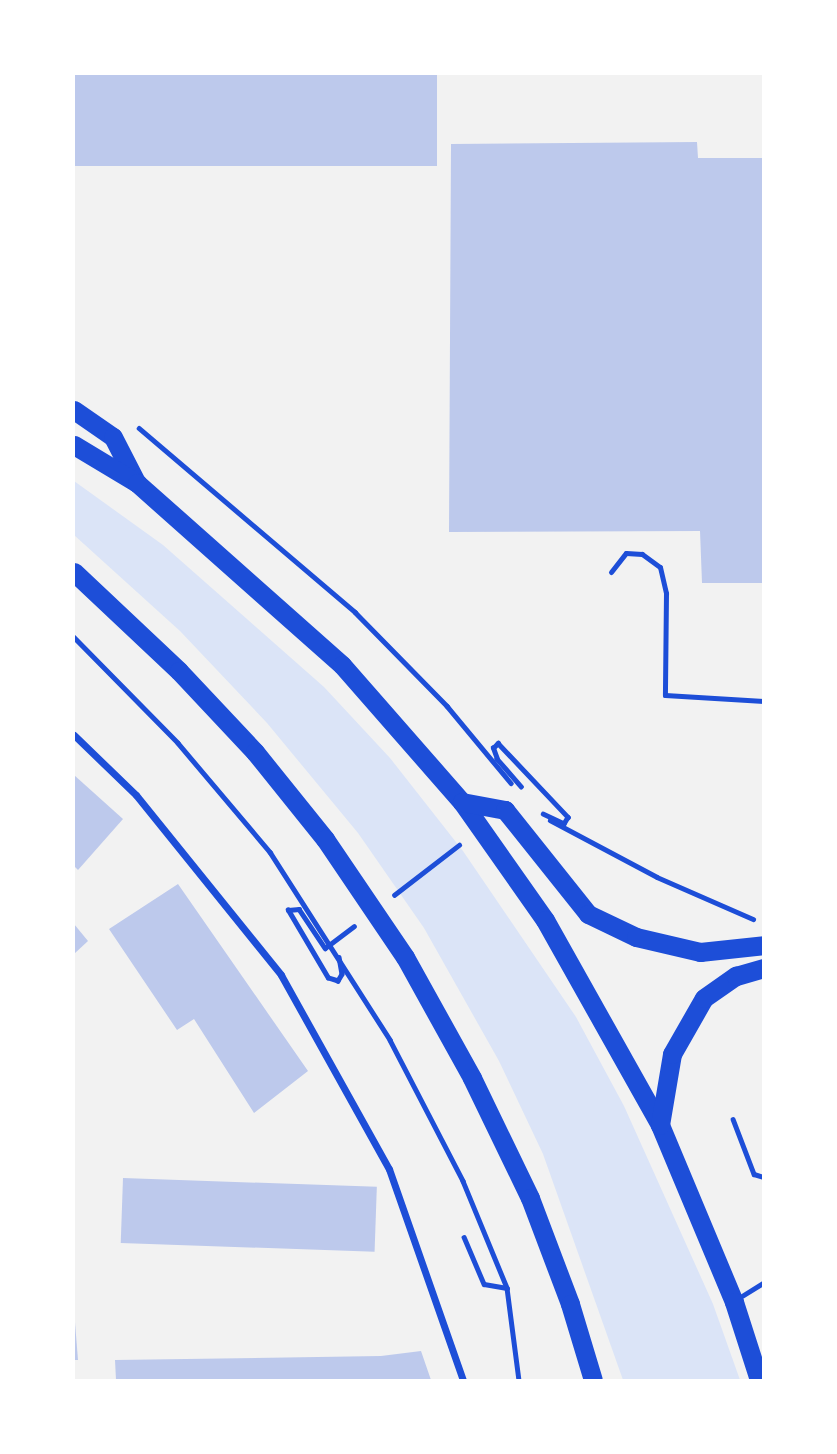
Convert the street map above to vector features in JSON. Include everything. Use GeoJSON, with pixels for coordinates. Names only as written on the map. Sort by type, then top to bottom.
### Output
{"type":"FeatureCollection","features":[{"type":"Feature","properties":{"kind":"highway"},"geometry":{"type":"LineString","coordinates":[[74,410],[113,437],[137,483]]}},
{"type":"Feature","properties":{"kind":"highway"},"geometry":{"type":"LineString","coordinates":[[74,445],[137,483],[342,666],[462,802],[545,920],[660,1125],[734,1301],[759,1381]]}},
{"type":"Feature","properties":{"kind":"highway"},"geometry":{"type":"LineString","coordinates":[[74,572],[179,670],[255,752],[326,839],[405,957],[472,1078],[530,1198],[570,1304],[593,1381]]}},
{"type":"Feature","properties":{"kind":"highway"},"geometry":{"type":"LineString","coordinates":[[462,802],[506,810],[588,914],[624,931],[700,952],[764,945]]}},
{"type":"Feature","properties":{"kind":"highway"},"geometry":{"type":"LineString","coordinates":[[660,1125],[672,1054],[704,998],[736,976],[764,968]]}},
{"type":"Feature","properties":{"kind":"street"},"geometry":{"type":"LineString","coordinates":[[74,735],[136,795],[281,975],[389,1169],[463,1381]]}},
{"type":"Feature","properties":{"kind":"lane"},"geometry":{"type":"LineString","coordinates":[[611,572],[626,554],[642,554],[660,567],[666,593],[665,695],[764,701]]}},
{"type":"Feature","properties":{"kind":"lane"},"geometry":{"type":"LineString","coordinates":[[734,1301],[764,1282]]}},
{"type":"Feature","properties":{"kind":"path"},"geometry":{"type":"LineString","coordinates":[[128,420],[355,612],[447,706],[517,791]]}},
{"type":"Feature","properties":{"kind":"path"},"geometry":{"type":"LineString","coordinates":[[74,636],[203,773],[270,852],[338,953],[390,1040],[463,1181],[508,1288],[519,1381]]}},
{"type":"Feature","properties":{"kind":"path"},"geometry":{"type":"LineString","coordinates":[[526,793],[497,760],[493,748],[498,743],[568,817],[564,824],[541,813]]}},
{"type":"Feature","properties":{"kind":"path"},"geometry":{"type":"LineString","coordinates":[[533,807],[576,837],[764,923]]}},
{"type":"Feature","properties":{"kind":"path"},"geometry":{"type":"LineString","coordinates":[[388,899],[463,842]]}},
{"type":"Feature","properties":{"kind":"path"},"geometry":{"type":"LineString","coordinates":[[338,953],[342,974],[338,981],[328,978],[288,910],[299,909],[325,948],[356,924]]}},
{"type":"Feature","properties":{"kind":"path"},"geometry":{"type":"LineString","coordinates":[[733,1119],[754,1174],[764,1177]]}},
{"type":"Feature","properties":{"kind":"path"},"geometry":{"type":"LineString","coordinates":[[464,1237],[484,1284],[508,1288]]}},
{"type":"Feature","properties":{"kind":"shaded area"},"geometry":{"type":"Polygon","coordinates":[[[74,481],[163,545],[324,687],[390,758],[463,851],[576,1017],[624,1106],[713,1304],[740,1380],[623,1380],[543,1154],[499,1061],[424,928],[358,833],[267,723],[180,631],[74,535],[74,481]]]}},
{"type":"Feature","properties":{"kind":"building"},"geometry":{"type":"Polygon","coordinates":[[[74,74],[437,74],[437,166],[74,166],[74,74]]]}},
{"type":"Feature","properties":{"kind":"building"},"geometry":{"type":"Polygon","coordinates":[[[697,142],[698,158],[764,158],[764,583],[702,583],[700,531],[449,532],[451,144],[697,142]]]}},
{"type":"Feature","properties":{"kind":"building"},"geometry":{"type":"Polygon","coordinates":[[[74,775],[123,819],[78,870],[74,866],[74,775]]]}},
{"type":"Feature","properties":{"kind":"building"},"geometry":{"type":"Polygon","coordinates":[[[178,884],[308,1071],[254,1113],[194,1019],[177,1030],[109,929],[178,884]]]}},
{"type":"Feature","properties":{"kind":"building"},"geometry":{"type":"Polygon","coordinates":[[[74,924],[88,941],[74,954],[74,924]]]}},
{"type":"Feature","properties":{"kind":"building"},"geometry":{"type":"Polygon","coordinates":[[[123,1178],[377,1187],[375,1252],[121,1243],[123,1178]]]}},
{"type":"Feature","properties":{"kind":"building"},"geometry":{"type":"Polygon","coordinates":[[[74,1310],[78,1360],[74,1360],[74,1310]]]}},
{"type":"Feature","properties":{"kind":"building"},"geometry":{"type":"Polygon","coordinates":[[[421,1351],[431,1380],[116,1380],[115,1360],[381,1356],[421,1351]]]}}]}
